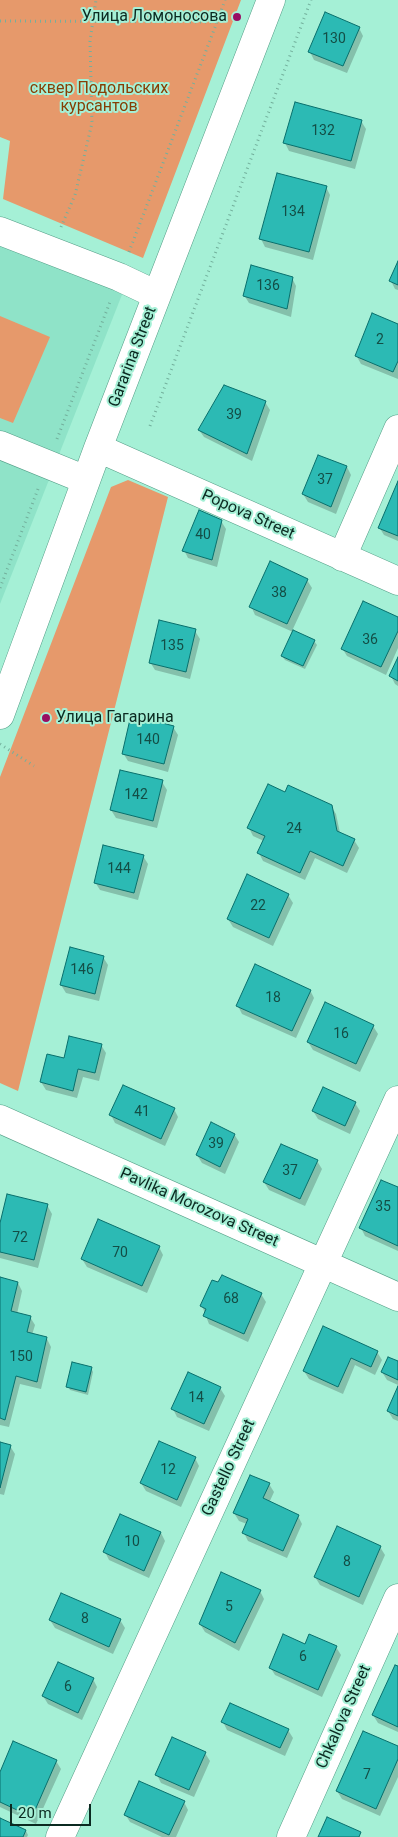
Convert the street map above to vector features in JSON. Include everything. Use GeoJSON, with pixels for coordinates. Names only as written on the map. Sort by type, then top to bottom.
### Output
{"type":"FeatureCollection","features":[{"type":"Feature","properties":{"kind":"street","name":"Gararina Street"},"geometry":{"type":"LineString","coordinates":[[0,715],[98,448],[271,0]]}},
{"type":"Feature","properties":{"kind":"street"},"geometry":{"type":"LineString","coordinates":[[0,231],[157,295]]}},
{"type":"Feature","properties":{"kind":"street"},"geometry":{"type":"LineString","coordinates":[[342,557],[398,429]]}},
{"type":"Feature","properties":{"kind":"street","name":"Popova Street"},"geometry":{"type":"LineString","coordinates":[[98,448],[398,582]]}},
{"type":"Feature","properties":{"kind":"street"},"geometry":{"type":"LineString","coordinates":[[2,452],[86,480]]}},
{"type":"Feature","properties":{"kind":"street","name":"Gastello Street"},"geometry":{"type":"LineString","coordinates":[[60,1837],[398,1100]]}},
{"type":"Feature","properties":{"kind":"street","name":"Pavlika Morozova Street"},"geometry":{"type":"LineString","coordinates":[[0,1119],[398,1297]]}},
{"type":"Feature","properties":{"kind":"street","name":"Chkalova Street"},"geometry":{"type":"LineString","coordinates":[[291,1837],[398,1598]]}},
{"type":"Feature","properties":{"kind":"path"},"geometry":{"type":"LineString","coordinates":[[50,251],[75,195],[92,123],[90,41],[96,0]]}},
{"type":"Feature","properties":{"kind":"path"},"geometry":{"type":"LineString","coordinates":[[0,21],[217,22],[225,0]]}},
{"type":"Feature","properties":{"kind":"path"},"geometry":{"type":"LineString","coordinates":[[150,426],[311,0]]}},
{"type":"Feature","properties":{"kind":"path"},"geometry":{"type":"LineString","coordinates":[[0,744],[34,766]]}},
{"type":"Feature","properties":{"kind":"shaded area"},"geometry":{"type":"Polygon","coordinates":[[[0,237],[127,282],[0,604],[0,237]]]}},
{"type":"Feature","properties":{"kind":"green space","name":"сквер Подольских курсантов"},"geometry":{"type":"Polygon","coordinates":[[[0,0],[241,0],[143,258],[3,199],[10,141],[0,137],[0,0]]]}},
{"type":"Feature","properties":{"kind":"green space"},"geometry":{"type":"Polygon","coordinates":[[[0,316],[50,337],[13,423],[0,418],[0,316]]]}},
{"type":"Feature","properties":{"kind":"green space"},"geometry":{"type":"Polygon","coordinates":[[[128,480],[168,497],[18,1091],[0,1083],[0,777],[111,487],[128,480]]]}},
{"type":"Feature","properties":{"kind":"building"},"geometry":{"type":"Polygon","coordinates":[[[325,12],[360,27],[343,66],[308,52],[325,12]]]}},
{"type":"Feature","properties":{"kind":"building"},"geometry":{"type":"Polygon","coordinates":[[[295,102],[362,120],[351,161],[283,143],[295,102]]]}},
{"type":"Feature","properties":{"kind":"building"},"geometry":{"type":"Polygon","coordinates":[[[277,173],[327,186],[309,252],[259,239],[277,173]]]}},
{"type":"Feature","properties":{"kind":"building"},"geometry":{"type":"Polygon","coordinates":[[[398,261],[398,285],[389,281],[398,261]]]}},
{"type":"Feature","properties":{"kind":"building"},"geometry":{"type":"Polygon","coordinates":[[[251,265],[293,277],[287,309],[243,296],[251,265]]]}},
{"type":"Feature","properties":{"kind":"building"},"geometry":{"type":"Polygon","coordinates":[[[372,313],[398,324],[398,361],[393,372],[355,356],[372,313]]]}},
{"type":"Feature","properties":{"kind":"building"},"geometry":{"type":"Polygon","coordinates":[[[224,385],[266,401],[247,454],[198,430],[224,385]]]}},
{"type":"Feature","properties":{"kind":"building"},"geometry":{"type":"Polygon","coordinates":[[[318,455],[347,466],[331,507],[302,494],[318,455]]]}},
{"type":"Feature","properties":{"kind":"building"},"geometry":{"type":"Polygon","coordinates":[[[398,481],[398,536],[378,528],[398,481]]]}},
{"type":"Feature","properties":{"kind":"building"},"geometry":{"type":"Polygon","coordinates":[[[199,510],[222,520],[212,560],[182,551],[199,510]]]}},
{"type":"Feature","properties":{"kind":"building"},"geometry":{"type":"Polygon","coordinates":[[[270,561],[308,579],[287,624],[249,607],[270,561]]]}},
{"type":"Feature","properties":{"kind":"building"},"geometry":{"type":"Polygon","coordinates":[[[363,601],[398,617],[398,631],[381,667],[341,649],[363,601]]]}},
{"type":"Feature","properties":{"kind":"building"},"geometry":{"type":"Polygon","coordinates":[[[159,620],[196,629],[186,672],[149,663],[159,620]]]}},
{"type":"Feature","properties":{"kind":"building"},"geometry":{"type":"Polygon","coordinates":[[[293,630],[315,640],[303,666],[281,656],[293,630]]]}},
{"type":"Feature","properties":{"kind":"building"},"geometry":{"type":"Polygon","coordinates":[[[398,657],[398,681],[389,676],[398,657]]]}},
{"type":"Feature","properties":{"kind":"building"},"geometry":{"type":"Polygon","coordinates":[[[131,715],[174,726],[164,764],[122,754],[131,715]]]}},
{"type":"Feature","properties":{"kind":"building"},"geometry":{"type":"Polygon","coordinates":[[[120,770],[163,780],[153,821],[110,810],[120,770]]]}},
{"type":"Feature","properties":{"kind":"building"},"geometry":{"type":"Polygon","coordinates":[[[268,784],[285,792],[288,785],[332,805],[337,831],[355,839],[343,866],[310,851],[300,873],[257,853],[265,836],[247,828],[268,784]]]}},
{"type":"Feature","properties":{"kind":"building"},"geometry":{"type":"Polygon","coordinates":[[[103,845],[144,855],[134,893],[94,883],[103,845]]]}},
{"type":"Feature","properties":{"kind":"building"},"geometry":{"type":"Polygon","coordinates":[[[247,874],[289,894],[269,938],[227,919],[247,874]]]}},
{"type":"Feature","properties":{"kind":"building"},"geometry":{"type":"Polygon","coordinates":[[[70,947],[104,956],[95,994],[60,985],[70,947]]]}},
{"type":"Feature","properties":{"kind":"building"},"geometry":{"type":"Polygon","coordinates":[[[255,964],[311,990],[292,1031],[236,1006],[255,964]]]}},
{"type":"Feature","properties":{"kind":"building"},"geometry":{"type":"Polygon","coordinates":[[[325,1002],[374,1025],[356,1064],[307,1042],[325,1002]]]}},
{"type":"Feature","properties":{"kind":"building"},"geometry":{"type":"Polygon","coordinates":[[[69,1036],[102,1044],[95,1073],[78,1069],[73,1091],[40,1082],[47,1054],[64,1058],[69,1036]]]}},
{"type":"Feature","properties":{"kind":"building"},"geometry":{"type":"Polygon","coordinates":[[[123,1085],[175,1108],[161,1139],[109,1115],[123,1085]]]}},
{"type":"Feature","properties":{"kind":"building"},"geometry":{"type":"Polygon","coordinates":[[[323,1087],[356,1102],[345,1126],[312,1111],[323,1087]]]}},
{"type":"Feature","properties":{"kind":"building"},"geometry":{"type":"Polygon","coordinates":[[[211,1122],[235,1134],[220,1167],[196,1155],[211,1122]]]}},
{"type":"Feature","properties":{"kind":"building"},"geometry":{"type":"Polygon","coordinates":[[[281,1144],[318,1160],[300,1199],[263,1182],[281,1144]]]}},
{"type":"Feature","properties":{"kind":"building"},"geometry":{"type":"Polygon","coordinates":[[[381,1180],[398,1187],[398,1246],[359,1228],[381,1180]]]}},
{"type":"Feature","properties":{"kind":"building"},"geometry":{"type":"Polygon","coordinates":[[[7,1194],[48,1204],[34,1260],[0,1252],[0,1223],[7,1194]]]}},
{"type":"Feature","properties":{"kind":"building"},"geometry":{"type":"Polygon","coordinates":[[[98,1219],[160,1246],[142,1286],[81,1259],[98,1219]]]}},
{"type":"Feature","properties":{"kind":"building"},"geometry":{"type":"Polygon","coordinates":[[[222,1275],[262,1293],[244,1334],[203,1316],[206,1309],[200,1306],[212,1280],[218,1282],[222,1275]]]}},
{"type":"Feature","properties":{"kind":"building"},"geometry":{"type":"Polygon","coordinates":[[[0,1277],[18,1282],[11,1311],[31,1316],[27,1332],[47,1337],[37,1382],[16,1376],[5,1420],[0,1418],[0,1277]]]}},
{"type":"Feature","properties":{"kind":"building"},"geometry":{"type":"Polygon","coordinates":[[[323,1326],[378,1351],[371,1367],[351,1358],[338,1387],[303,1371],[323,1326]]]}},
{"type":"Feature","properties":{"kind":"building"},"geometry":{"type":"Polygon","coordinates":[[[388,1357],[398,1361],[398,1380],[381,1372],[388,1357]]]}},
{"type":"Feature","properties":{"kind":"building"},"geometry":{"type":"Polygon","coordinates":[[[72,1362],[92,1367],[86,1392],[66,1387],[72,1362]]]}},
{"type":"Feature","properties":{"kind":"building"},"geometry":{"type":"Polygon","coordinates":[[[188,1372],[221,1387],[204,1424],[171,1409],[188,1372]]]}},
{"type":"Feature","properties":{"kind":"building"},"geometry":{"type":"Polygon","coordinates":[[[398,1386],[398,1416],[387,1411],[398,1386]]]}},
{"type":"Feature","properties":{"kind":"building"},"geometry":{"type":"Polygon","coordinates":[[[159,1441],[196,1457],[177,1500],[140,1483],[159,1441]]]}},
{"type":"Feature","properties":{"kind":"building"},"geometry":{"type":"Polygon","coordinates":[[[0,1442],[11,1445],[0,1488],[0,1442]]]}},
{"type":"Feature","properties":{"kind":"building"},"geometry":{"type":"Polygon","coordinates":[[[250,1475],[270,1483],[263,1498],[299,1515],[283,1551],[242,1533],[248,1519],[233,1513],[250,1475]]]}},
{"type":"Feature","properties":{"kind":"building"},"geometry":{"type":"Polygon","coordinates":[[[120,1514],[161,1532],[144,1571],[103,1552],[120,1514]]]}},
{"type":"Feature","properties":{"kind":"building"},"geometry":{"type":"Polygon","coordinates":[[[337,1526],[381,1546],[359,1597],[314,1577],[337,1526]]]}},
{"type":"Feature","properties":{"kind":"building"},"geometry":{"type":"Polygon","coordinates":[[[221,1572],[261,1590],[235,1643],[199,1624],[221,1572]]]}},
{"type":"Feature","properties":{"kind":"building"},"geometry":{"type":"Polygon","coordinates":[[[61,1593],[121,1619],[109,1647],[49,1620],[61,1593]]]}},
{"type":"Feature","properties":{"kind":"building"},"geometry":{"type":"Polygon","coordinates":[[[283,1634],[305,1644],[309,1634],[337,1646],[318,1690],[269,1668],[283,1634]]]}},
{"type":"Feature","properties":{"kind":"building"},"geometry":{"type":"Polygon","coordinates":[[[58,1662],[94,1678],[78,1713],[42,1696],[58,1662]]]}},
{"type":"Feature","properties":{"kind":"building"},"geometry":{"type":"Polygon","coordinates":[[[395,1665],[398,1666],[398,1727],[372,1715],[395,1665]]]}},
{"type":"Feature","properties":{"kind":"building"},"geometry":{"type":"Polygon","coordinates":[[[230,1703],[289,1729],[280,1748],[221,1722],[230,1703]]]}},
{"type":"Feature","properties":{"kind":"building"},"geometry":{"type":"Polygon","coordinates":[[[363,1731],[398,1746],[398,1759],[376,1809],[336,1791],[363,1731]]]}},
{"type":"Feature","properties":{"kind":"building"},"geometry":{"type":"Polygon","coordinates":[[[172,1737],[206,1752],[189,1790],[155,1775],[172,1737]]]}},
{"type":"Feature","properties":{"kind":"building"},"geometry":{"type":"Polygon","coordinates":[[[13,1741],[57,1760],[32,1817],[0,1802],[0,1772],[13,1741]]]}},
{"type":"Feature","properties":{"kind":"building"},"geometry":{"type":"Polygon","coordinates":[[[139,1781],[185,1801],[169,1835],[124,1815],[139,1781]]]}},
{"type":"Feature","properties":{"kind":"building"},"geometry":{"type":"Polygon","coordinates":[[[327,1817],[361,1832],[359,1837],[318,1837],[327,1817]]]}},
{"type":"Feature","properties":{"kind":"building"},"geometry":{"type":"Polygon","coordinates":[[[0,1818],[26,1830],[23,1837],[0,1837],[0,1818]]]}},
{"type":"Feature","properties":{"kind":"place","name":"Улица Ломоносова"},"geometry":{"type":"Point","coordinates":[237,17]}},
{"type":"Feature","properties":{"kind":"place","name":"Улица Гагарина"},"geometry":{"type":"Point","coordinates":[46,718]}}]}
